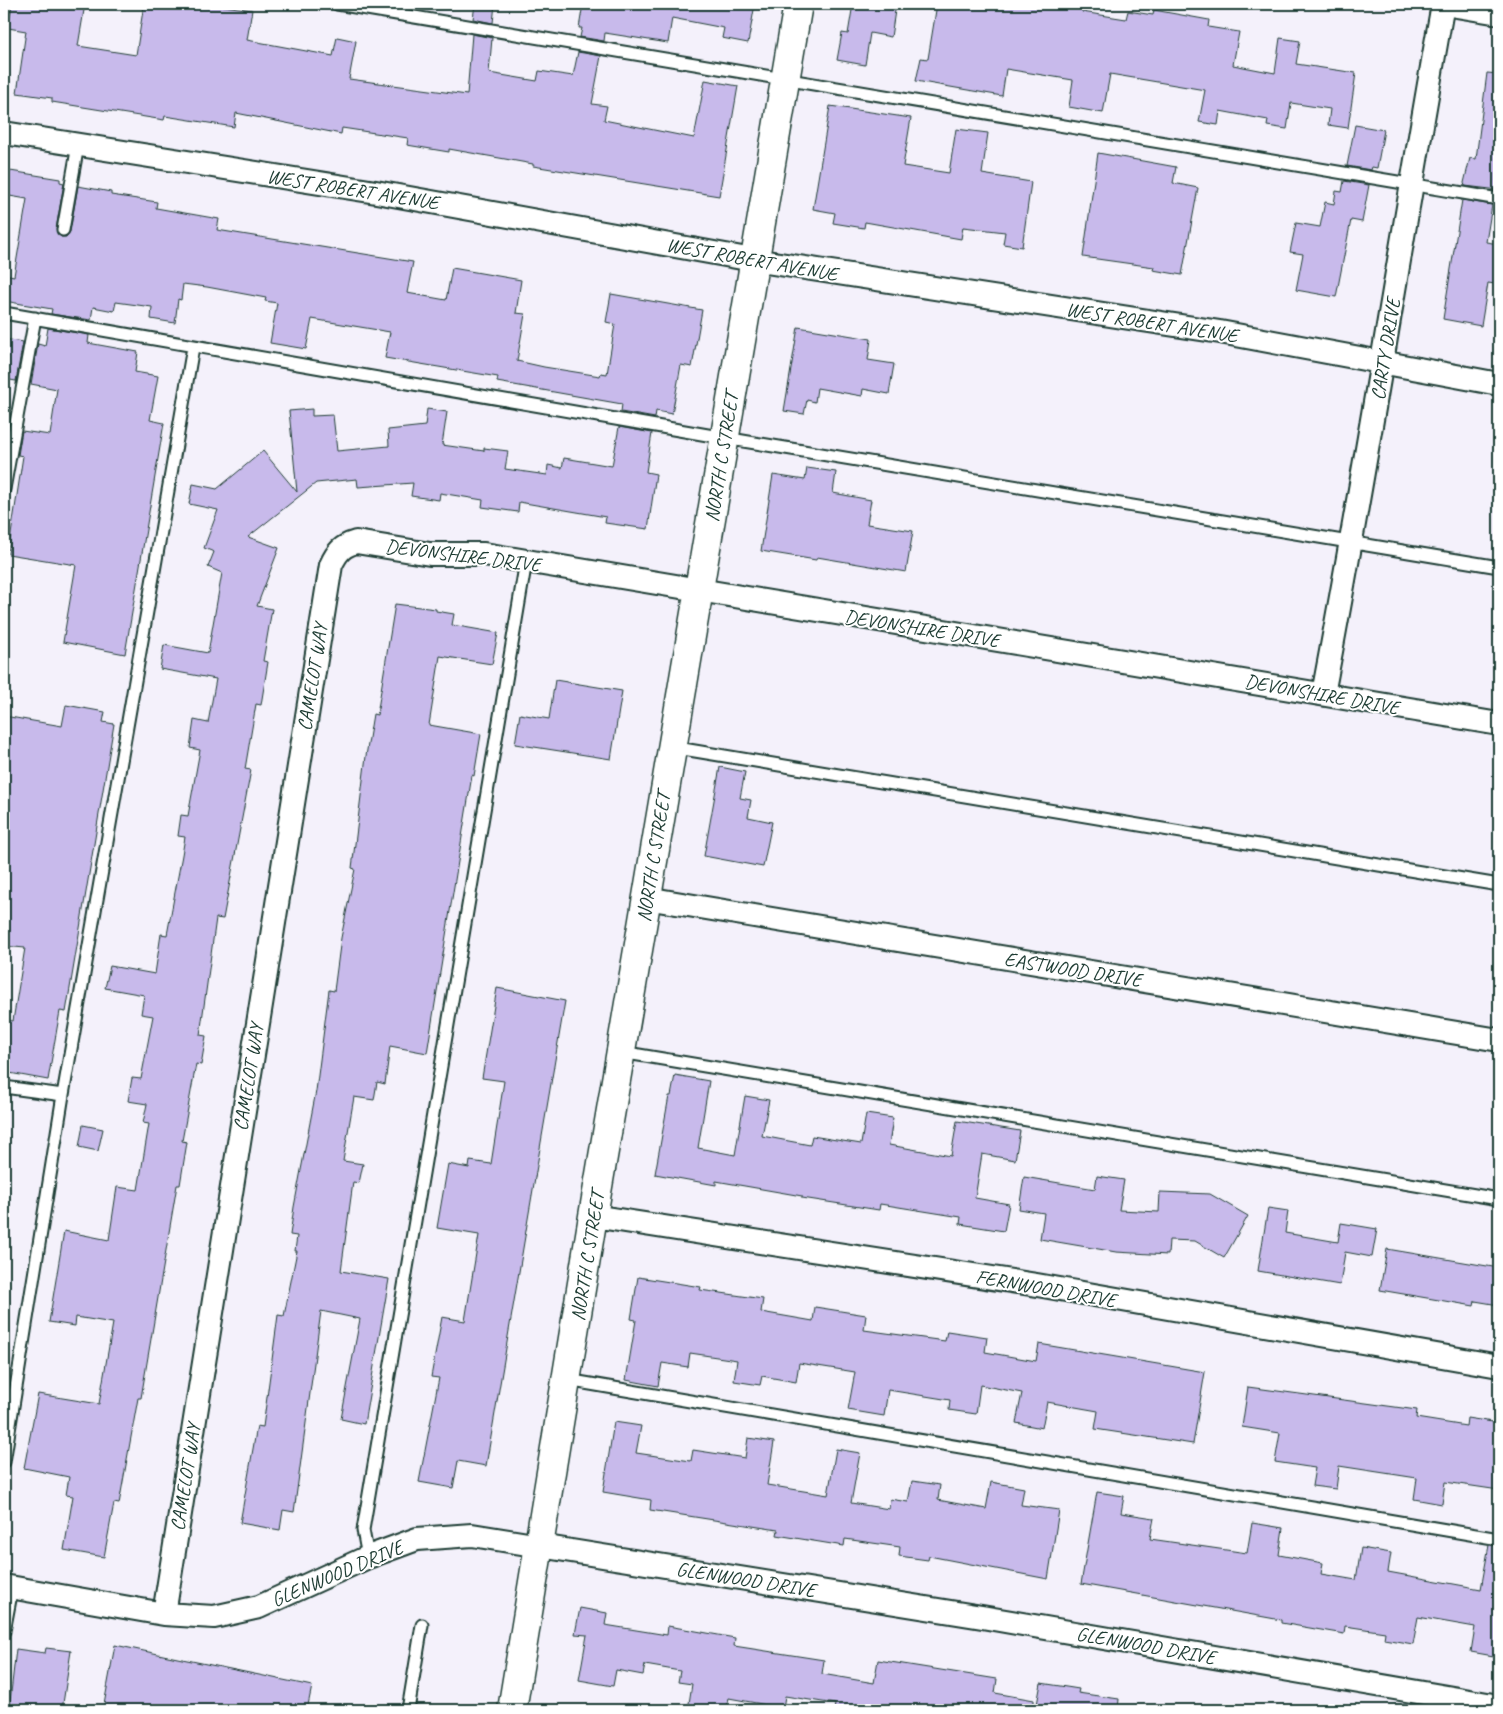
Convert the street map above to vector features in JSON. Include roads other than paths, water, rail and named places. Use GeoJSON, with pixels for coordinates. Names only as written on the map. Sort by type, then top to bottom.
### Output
{"type":"FeatureCollection","features":[{"type":"Feature","properties":{"kind":"street","name":"NORTH C STREET"},"geometry":{"type":"LineString","coordinates":[[512,1710],[567,1380],[592,1216],[671,747],[700,592],[798,4]]}},
{"type":"Feature","properties":{"kind":"street"},"geometry":{"type":"LineString","coordinates":[[1444,4],[1499,13]]}},
{"type":"Feature","properties":{"kind":"street","name":"CARTY DRIVE"},"geometry":{"type":"LineString","coordinates":[[1323,694],[1352,541],[1411,184],[1444,4]]}},
{"type":"Feature","properties":{"kind":"street","name":"WEST ROBERT AVENUE"},"geometry":{"type":"LineString","coordinates":[[4,133],[376,192],[754,260],[1220,332],[1382,364],[1499,384]]}},
{"type":"Feature","properties":{"kind":"street","name":"DEVONSHIRE DRIVE"},"geometry":{"type":"LineString","coordinates":[[345,545],[356,542],[430,554],[484,554],[700,592],[1499,724]]}},
{"type":"Feature","properties":{"kind":"street","name":"CAMELOT WAY"},"geometry":{"type":"LineString","coordinates":[[164,1614],[330,565],[335,555],[345,545]]}},
{"type":"Feature","properties":{"kind":"street","name":"EASTWOOD DRIVE"},"geometry":{"type":"LineString","coordinates":[[646,898],[1499,1040]]}},
{"type":"Feature","properties":{"kind":"street","name":"FERNWOOD DRIVE"},"geometry":{"type":"LineString","coordinates":[[592,1216],[1037,1285],[1499,1366]]}},
{"type":"Feature","properties":{"kind":"street","name":"GLENWOOD DRIVE"},"geometry":{"type":"LineString","coordinates":[[8,1588],[164,1614],[214,1618],[259,1607],[368,1557],[417,1539],[472,1535],[982,1617],[1499,1706]]}},
{"type":"Feature","properties":{"kind":"lane"},"geometry":{"type":"LineString","coordinates":[[337,4],[1499,199]]}},
{"type":"Feature","properties":{"kind":"lane"},"geometry":{"type":"LineString","coordinates":[[63,230],[78,145]]}},
{"type":"Feature","properties":{"kind":"lane"},"geometry":{"type":"LineString","coordinates":[[4,313],[725,438],[1499,567]]}},
{"type":"Feature","properties":{"kind":"lane"},"geometry":{"type":"LineString","coordinates":[[4,488],[35,318]]}},
{"type":"Feature","properties":{"kind":"lane"},"geometry":{"type":"LineString","coordinates":[[4,1462],[63,1095],[193,347]]}},
{"type":"Feature","properties":{"kind":"lane"},"geometry":{"type":"LineString","coordinates":[[368,1557],[363,1530],[526,561]]}},
{"type":"Feature","properties":{"kind":"lane"},"geometry":{"type":"LineString","coordinates":[[671,747],[1499,885]]}},
{"type":"Feature","properties":{"kind":"lane"},"geometry":{"type":"LineString","coordinates":[[621,1052],[1499,1199]]}},
{"type":"Feature","properties":{"kind":"lane"},"geometry":{"type":"LineString","coordinates":[[4,1087],[63,1095]]}},
{"type":"Feature","properties":{"kind":"lane"},"geometry":{"type":"LineString","coordinates":[[567,1380],[1499,1539]]}},
{"type":"Feature","properties":{"kind":"lane"},"geometry":{"type":"LineString","coordinates":[[4,1631],[8,1588]]}},
{"type":"Feature","properties":{"kind":"lane"},"geometry":{"type":"LineString","coordinates":[[408,1710],[422,1625]]}}]}
